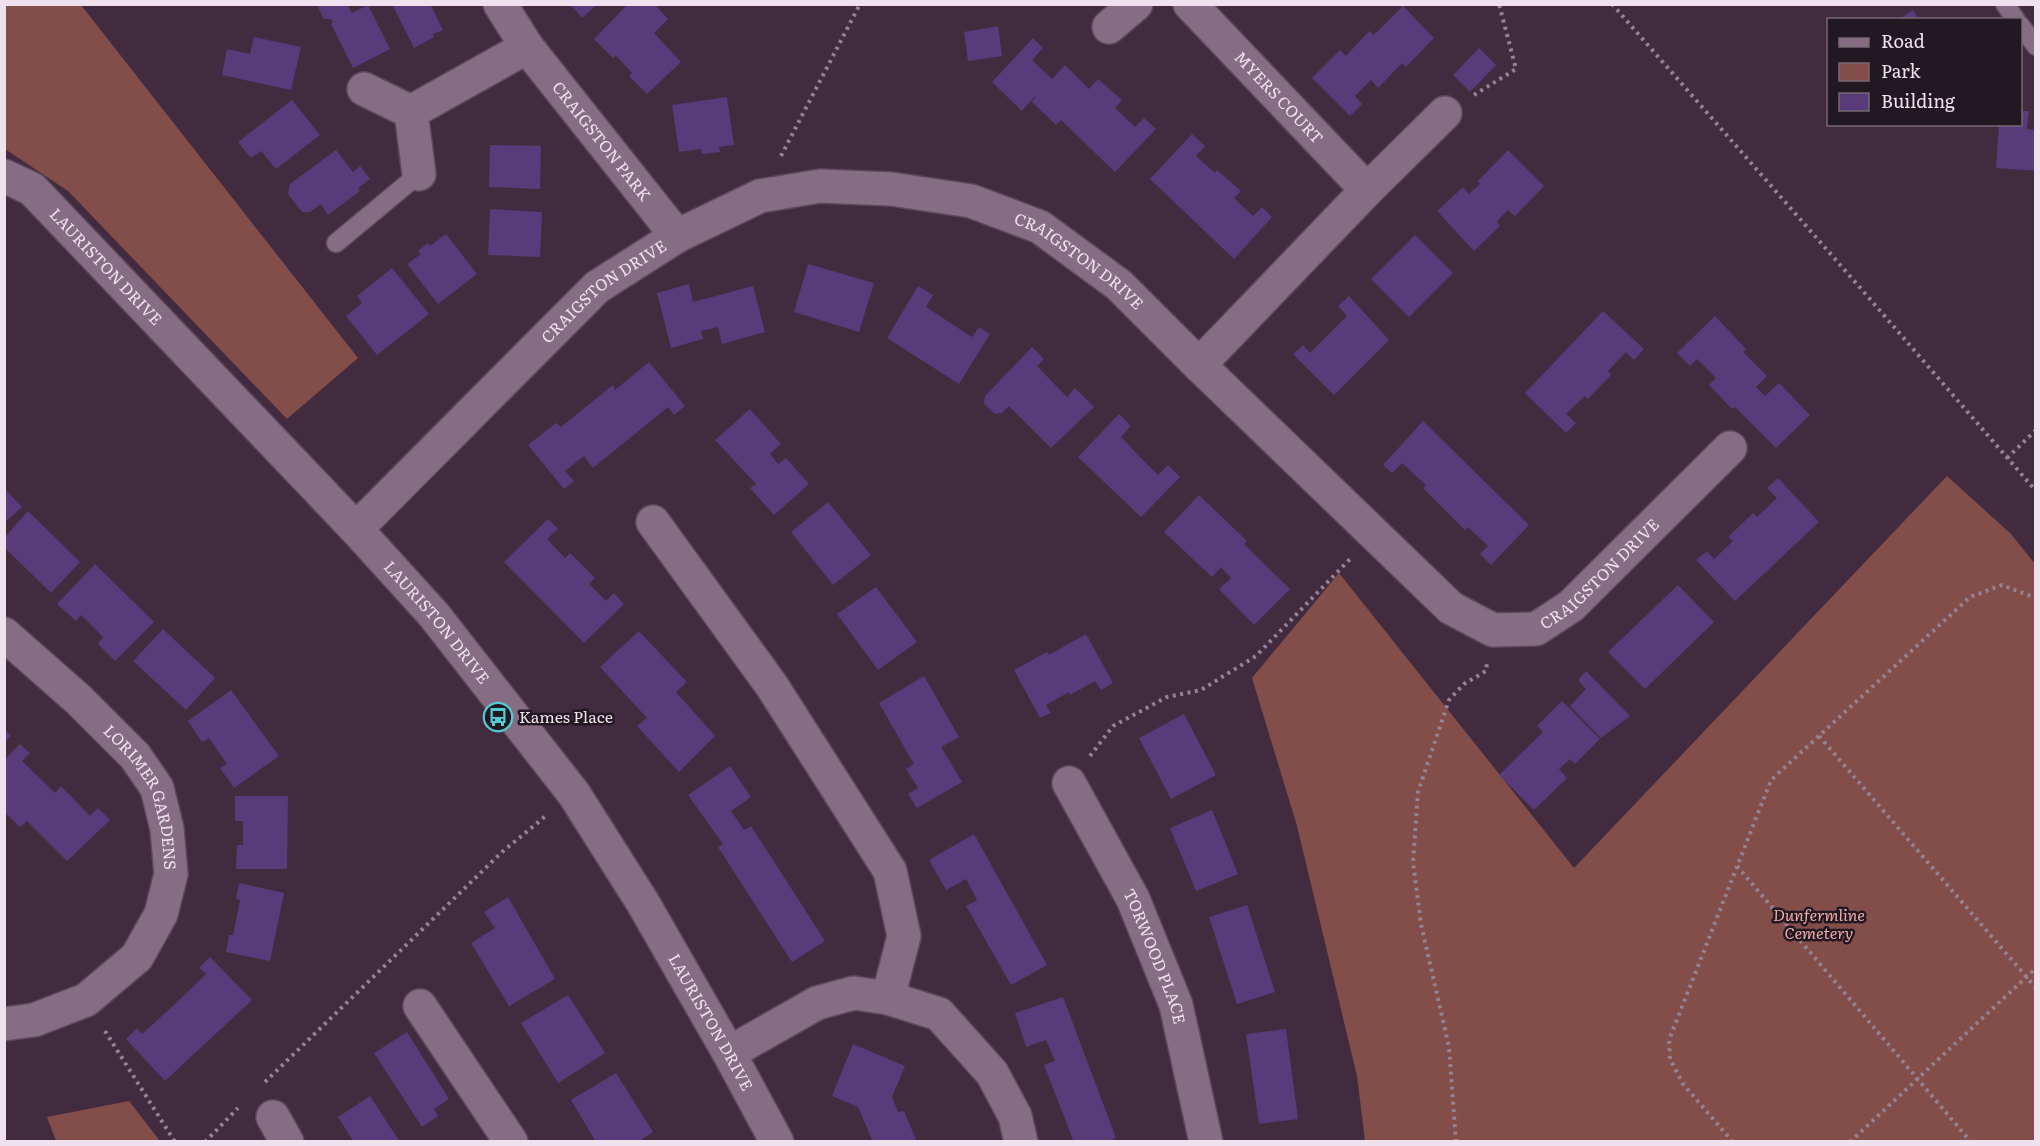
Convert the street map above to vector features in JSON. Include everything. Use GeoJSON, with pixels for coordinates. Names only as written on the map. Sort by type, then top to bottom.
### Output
{"type":"FeatureCollection","features":[{"type":"Feature","properties":{"kind":"street","name":"CRAIGSTON PARK"},"geometry":{"type":"LineString","coordinates":[[500,4],[527,48],[677,236]]}},
{"type":"Feature","properties":{"kind":"street"},"geometry":{"type":"LineString","coordinates":[[1108,27],[1136,4]]}},
{"type":"Feature","properties":{"kind":"street","name":"MYERS COURT"},"geometry":{"type":"LineString","coordinates":[[1190,4],[1367,190]]}},
{"type":"Feature","properties":{"kind":"street"},"geometry":{"type":"LineString","coordinates":[[411,112],[527,48]]}},
{"type":"Feature","properties":{"kind":"street"},"geometry":{"type":"LineString","coordinates":[[364,89],[411,112]]}},
{"type":"Feature","properties":{"kind":"street"},"geometry":{"type":"LineString","coordinates":[[411,112],[419,174]]}},
{"type":"Feature","properties":{"kind":"street"},"geometry":{"type":"LineString","coordinates":[[1199,365],[1367,190],[1445,113]]}},
{"type":"Feature","properties":{"kind":"street","name":"LAURISTON DRIVE"},"geometry":{"type":"LineString","coordinates":[[4,176],[32,189],[356,529],[434,615],[574,794],[643,903],[777,1142]]}},
{"type":"Feature","properties":{"kind":"street","name":"CRAIGSTON DRIVE"},"geometry":{"type":"LineString","coordinates":[[356,529],[597,287],[677,236],[760,196],[820,186],[891,189],[971,201],[1040,227],[1119,285],[1451,608],[1493,630],[1536,629],[1571,606],[1730,448]]}},
{"type":"Feature","properties":{"kind":"street"},"geometry":{"type":"LineString","coordinates":[[653,522],[772,686],[890,871],[904,936],[888,998]]}},
{"type":"Feature","properties":{"kind":"street","name":"LORIMER GARDENS"},"geometry":{"type":"LineString","coordinates":[[4,634],[79,700],[135,756],[157,788],[167,830],[171,874],[160,914],[137,957],[86,1000],[34,1020],[4,1024]]}},
{"type":"Feature","properties":{"kind":"street","name":"TORWOOD PLACE"},"geometry":{"type":"LineString","coordinates":[[1069,783],[1134,899],[1176,1005],[1206,1142]]}},
{"type":"Feature","properties":{"kind":"street"},"geometry":{"type":"LineString","coordinates":[[729,1053],[816,1003],[854,993],[888,998],[939,1014],[992,1073],[1015,1116],[1021,1142]]}},
{"type":"Feature","properties":{"kind":"street"},"geometry":{"type":"LineString","coordinates":[[420,1006],[511,1142]]}},
{"type":"Feature","properties":{"kind":"lane"},"geometry":{"type":"LineString","coordinates":[[2005,4],[2015,18]]}},
{"type":"Feature","properties":{"kind":"lane"},"geometry":{"type":"LineString","coordinates":[[2022,28],[2036,46]]}},
{"type":"Feature","properties":{"kind":"lane"},"geometry":{"type":"LineString","coordinates":[[336,243],[419,174]]}},
{"type":"Feature","properties":{"kind":"path"},"geometry":{"type":"LineString","coordinates":[[760,196],[860,4]]}},
{"type":"Feature","properties":{"kind":"path"},"geometry":{"type":"LineString","coordinates":[[1445,113],[1516,69],[1498,4]]}},
{"type":"Feature","properties":{"kind":"path"},"geometry":{"type":"LineString","coordinates":[[1612,4],[2036,491]]}},
{"type":"Feature","properties":{"kind":"path"},"geometry":{"type":"LineString","coordinates":[[2007,458],[2036,430]]}},
{"type":"Feature","properties":{"kind":"path"},"geometry":{"type":"LineString","coordinates":[[1069,783],[1113,726],[1167,697],[1201,690],[1256,656],[1374,534]]}},
{"type":"Feature","properties":{"kind":"path"},"geometry":{"type":"LineString","coordinates":[[1733,1142],[1683,1084],[1670,1059],[1669,1040],[1771,780],[1970,597],[2002,585],[2036,598]]}},
{"type":"Feature","properties":{"kind":"path"},"geometry":{"type":"LineString","coordinates":[[1456,1142],[1449,1047],[1421,924],[1413,862],[1418,792],[1449,700],[1464,684],[1486,671],[1493,630]]}},
{"type":"Feature","properties":{"kind":"path"},"geometry":{"type":"LineString","coordinates":[[1819,736],[2036,988]]}},
{"type":"Feature","properties":{"kind":"path"},"geometry":{"type":"LineString","coordinates":[[264,1084],[502,852],[574,794]]}},
{"type":"Feature","properties":{"kind":"path"},"geometry":{"type":"LineString","coordinates":[[1737,866],[1971,1142]]}},
{"type":"Feature","properties":{"kind":"path"},"geometry":{"type":"LineString","coordinates":[[1850,1142],[2036,968]]}},
{"type":"Feature","properties":{"kind":"path"},"geometry":{"type":"LineString","coordinates":[[86,1000],[175,1142]]}},
{"type":"Feature","properties":{"kind":"path"},"geometry":{"type":"LineString","coordinates":[[205,1142],[269,1120]]}},
{"type":"Feature","properties":{"kind":"green space"},"geometry":{"type":"Polygon","coordinates":[[[4,5],[81,5],[358,358],[287,419],[68,191],[5,149],[4,5]]]}},
{"type":"Feature","properties":{"kind":"green space","name":"Dunfermline Cemetery"},"geometry":{"type":"Polygon","coordinates":[[[1947,476],[2011,534],[2035,564],[2035,1141],[1365,1141],[1357,1076],[1297,826],[1252,678],[1339,573],[1574,868],[1947,476]]]}},
{"type":"Feature","properties":{"kind":"green space"},"geometry":{"type":"Polygon","coordinates":[[[129,1101],[160,1141],[56,1141],[47,1117],[129,1101]]]}},
{"type":"Feature","properties":{"kind":"building"},"geometry":{"type":"Polygon","coordinates":[[[319,4],[347,4],[352,13],[368,5],[390,49],[353,68],[331,24],[333,23],[331,19],[324,19],[318,7],[319,4]]]}},
{"type":"Feature","properties":{"kind":"building"},"geometry":{"type":"Polygon","coordinates":[[[392,4],[430,4],[443,30],[433,34],[434,37],[414,48],[392,4]]]}},
{"type":"Feature","properties":{"kind":"building"},"geometry":{"type":"Polygon","coordinates":[[[570,4],[598,4],[582,18],[570,4]]]}},
{"type":"Feature","properties":{"kind":"building"},"geometry":{"type":"Polygon","coordinates":[[[628,4],[654,4],[668,19],[654,33],[681,62],[647,94],[629,76],[632,73],[623,63],[616,56],[613,58],[594,39],[628,4]]]}},
{"type":"Feature","properties":{"kind":"building"},"geometry":{"type":"Polygon","coordinates":[[[1403,6],[1434,38],[1406,67],[1402,63],[1378,88],[1371,80],[1355,96],[1362,104],[1350,116],[1312,78],[1340,50],[1346,56],[1369,31],[1374,35],[1403,6]]]}},
{"type":"Feature","properties":{"kind":"building"},"geometry":{"type":"Polygon","coordinates":[[[1913,10],[1918,18],[1901,18],[1913,10]]]}},
{"type":"Feature","properties":{"kind":"building"},"geometry":{"type":"Polygon","coordinates":[[[998,26],[1002,56],[968,61],[964,32],[998,26]]]}},
{"type":"Feature","properties":{"kind":"building"},"geometry":{"type":"Polygon","coordinates":[[[254,37],[301,47],[291,90],[222,75],[227,49],[250,54],[254,37]]]}},
{"type":"Feature","properties":{"kind":"building"},"geometry":{"type":"Polygon","coordinates":[[[1033,38],[1043,48],[1032,60],[1052,79],[1065,65],[1089,89],[1098,79],[1122,100],[1115,108],[1135,127],[1144,118],[1156,129],[1115,172],[1061,120],[1056,125],[1032,102],[1037,94],[1022,111],[992,82],[1033,38]]]}},
{"type":"Feature","properties":{"kind":"building"},"geometry":{"type":"Polygon","coordinates":[[[1479,48],[1496,65],[1470,92],[1453,75],[1479,48]]]}},
{"type":"Feature","properties":{"kind":"building"},"geometry":{"type":"Polygon","coordinates":[[[727,97],[734,145],[719,147],[720,152],[702,154],[701,149],[679,152],[672,105],[727,97]]]}},
{"type":"Feature","properties":{"kind":"building"},"geometry":{"type":"Polygon","coordinates":[[[292,100],[320,135],[276,169],[261,151],[251,158],[238,142],[292,100]]]}},
{"type":"Feature","properties":{"kind":"building"},"geometry":{"type":"Polygon","coordinates":[[[2022,111],[2029,111],[2027,129],[2036,130],[2036,171],[1996,168],[1999,126],[2022,126],[2022,111]]]}},
{"type":"Feature","properties":{"kind":"building"},"geometry":{"type":"Polygon","coordinates":[[[1192,134],[1205,146],[1196,156],[1215,173],[1217,170],[1241,191],[1234,198],[1253,216],[1262,207],[1272,217],[1234,259],[1150,179],[1192,134]]]}},
{"type":"Feature","properties":{"kind":"building"},"geometry":{"type":"Polygon","coordinates":[[[490,145],[541,146],[540,189],[489,187],[490,145]]]}},
{"type":"Feature","properties":{"kind":"building"},"geometry":{"type":"Polygon","coordinates":[[[336,150],[353,172],[360,166],[370,179],[358,188],[360,191],[328,215],[321,204],[310,212],[302,212],[288,194],[290,184],[336,150]]]}},
{"type":"Feature","properties":{"kind":"building"},"geometry":{"type":"Polygon","coordinates":[[[1508,150],[1544,186],[1515,216],[1508,210],[1497,221],[1500,226],[1474,251],[1437,211],[1463,187],[1469,194],[1480,184],[1478,181],[1508,150]]]}},
{"type":"Feature","properties":{"kind":"building"},"geometry":{"type":"Polygon","coordinates":[[[490,209],[542,212],[540,257],[488,255],[490,209]]]}},
{"type":"Feature","properties":{"kind":"building"},"geometry":{"type":"Polygon","coordinates":[[[446,234],[477,274],[438,304],[407,264],[421,254],[418,251],[428,243],[430,246],[446,234]]]}},
{"type":"Feature","properties":{"kind":"building"},"geometry":{"type":"Polygon","coordinates":[[[1415,235],[1453,273],[1409,317],[1371,279],[1415,235]]]}},
{"type":"Feature","properties":{"kind":"building"},"geometry":{"type":"Polygon","coordinates":[[[808,264],[874,283],[859,332],[794,312],[808,264]]]}},
{"type":"Feature","properties":{"kind":"building"},"geometry":{"type":"Polygon","coordinates":[[[392,268],[429,314],[377,355],[346,316],[362,303],[357,296],[392,268]]]}},
{"type":"Feature","properties":{"kind":"building"},"geometry":{"type":"Polygon","coordinates":[[[689,284],[693,302],[753,286],[765,332],[722,344],[718,327],[701,331],[703,339],[671,348],[657,293],[689,284]]]}},
{"type":"Feature","properties":{"kind":"building"},"geometry":{"type":"Polygon","coordinates":[[[918,286],[933,295],[926,307],[972,337],[979,327],[990,334],[959,384],[887,338],[918,286]]]}},
{"type":"Feature","properties":{"kind":"building"},"geometry":{"type":"Polygon","coordinates":[[[1349,296],[1389,340],[1334,395],[1293,354],[1303,345],[1310,353],[1347,316],[1338,306],[1349,296]]]}},
{"type":"Feature","properties":{"kind":"building"},"geometry":{"type":"Polygon","coordinates":[[[1603,311],[1644,349],[1634,360],[1626,352],[1608,371],[1611,375],[1588,399],[1585,396],[1566,414],[1576,423],[1566,433],[1525,393],[1603,311]]]}},
{"type":"Feature","properties":{"kind":"building"},"geometry":{"type":"Polygon","coordinates":[[[1715,316],[1746,349],[1743,352],[1767,376],[1756,387],[1765,396],[1779,383],[1810,415],[1776,448],[1709,385],[1716,378],[1697,359],[1690,366],[1677,353],[1715,316]]]}},
{"type":"Feature","properties":{"kind":"building"},"geometry":{"type":"Polygon","coordinates":[[[1032,347],[1044,359],[1037,366],[1067,397],[1075,388],[1094,407],[1051,448],[1009,406],[1002,413],[995,414],[984,404],[985,396],[1032,347]]]}},
{"type":"Feature","properties":{"kind":"building"},"geometry":{"type":"Polygon","coordinates":[[[649,362],[685,406],[674,415],[668,407],[593,468],[584,456],[565,471],[574,481],[564,489],[528,445],[556,423],[561,427],[613,385],[615,390],[649,362]]]}},
{"type":"Feature","properties":{"kind":"building"},"geometry":{"type":"Polygon","coordinates":[[[750,409],[781,444],[770,454],[778,464],[786,458],[809,484],[774,515],[750,488],[756,484],[715,440],[750,409]]]}},
{"type":"Feature","properties":{"kind":"building"},"geometry":{"type":"Polygon","coordinates":[[[1119,414],[1131,426],[1121,437],[1142,459],[1158,475],[1168,465],[1180,477],[1141,517],[1078,457],[1119,414]]]}},
{"type":"Feature","properties":{"kind":"building"},"geometry":{"type":"Polygon","coordinates":[[[1423,421],[1529,525],[1491,565],[1480,554],[1488,546],[1468,527],[1465,530],[1423,488],[1426,485],[1402,463],[1392,473],[1383,465],[1423,421]]]}},
{"type":"Feature","properties":{"kind":"building"},"geometry":{"type":"Polygon","coordinates":[[[1778,478],[1819,522],[1735,601],[1696,560],[1707,551],[1714,559],[1733,541],[1728,537],[1753,513],[1757,517],[1777,498],[1767,488],[1778,478]]]}},
{"type":"Feature","properties":{"kind":"building"},"geometry":{"type":"Polygon","coordinates":[[[4,488],[22,507],[4,523],[4,488]]]}},
{"type":"Feature","properties":{"kind":"building"},"geometry":{"type":"Polygon","coordinates":[[[1199,495],[1247,541],[1244,544],[1290,589],[1254,625],[1219,589],[1231,578],[1221,567],[1212,577],[1164,532],[1199,495]]]}},
{"type":"Feature","properties":{"kind":"building"},"geometry":{"type":"Polygon","coordinates":[[[828,502],[871,555],[833,585],[791,532],[828,502]]]}},
{"type":"Feature","properties":{"kind":"building"},"geometry":{"type":"Polygon","coordinates":[[[28,511],[80,562],[51,593],[5,548],[5,537],[28,511]]]}},
{"type":"Feature","properties":{"kind":"building"},"geometry":{"type":"Polygon","coordinates":[[[548,519],[558,529],[547,539],[565,558],[570,553],[595,578],[589,584],[606,601],[614,593],[624,604],[584,643],[504,562],[548,519]]]}},
{"type":"Feature","properties":{"kind":"building"},"geometry":{"type":"Polygon","coordinates":[[[95,564],[154,622],[115,661],[98,644],[103,637],[81,615],[76,621],[57,604],[95,564]]]}},
{"type":"Feature","properties":{"kind":"building"},"geometry":{"type":"Polygon","coordinates":[[[1678,585],[1714,622],[1645,689],[1608,652],[1678,585]]]}},
{"type":"Feature","properties":{"kind":"building"},"geometry":{"type":"Polygon","coordinates":[[[876,587],[917,642],[878,670],[837,614],[876,587]]]}},
{"type":"Feature","properties":{"kind":"building"},"geometry":{"type":"Polygon","coordinates":[[[163,629],[215,678],[186,710],[133,661],[163,629]]]}},
{"type":"Feature","properties":{"kind":"building"},"geometry":{"type":"Polygon","coordinates":[[[639,631],[687,682],[676,692],[715,736],[679,772],[637,726],[647,718],[600,667],[639,631]]]}},
{"type":"Feature","properties":{"kind":"building"},"geometry":{"type":"Polygon","coordinates":[[[1086,634],[1113,683],[1101,690],[1095,681],[1070,695],[1069,692],[1046,705],[1051,713],[1040,718],[1014,670],[1047,652],[1049,655],[1086,634]]]}},
{"type":"Feature","properties":{"kind":"building"},"geometry":{"type":"Polygon","coordinates":[[[1586,671],[1630,716],[1601,738],[1570,706],[1586,689],[1578,680],[1586,671]]]}},
{"type":"Feature","properties":{"kind":"building"},"geometry":{"type":"Polygon","coordinates":[[[924,676],[959,737],[941,747],[962,782],[917,808],[908,794],[918,788],[906,769],[914,764],[879,703],[924,676]]]}},
{"type":"Feature","properties":{"kind":"building"},"geometry":{"type":"Polygon","coordinates":[[[231,690],[279,756],[234,788],[220,768],[227,764],[209,738],[202,742],[188,721],[231,690]]]}},
{"type":"Feature","properties":{"kind":"building"},"geometry":{"type":"Polygon","coordinates":[[[1562,701],[1600,739],[1575,764],[1570,759],[1559,769],[1567,778],[1534,810],[1499,775],[1543,732],[1537,726],[1562,701]]]}},
{"type":"Feature","properties":{"kind":"building"},"geometry":{"type":"Polygon","coordinates":[[[1184,714],[1216,775],[1171,799],[1139,738],[1184,714]]]}},
{"type":"Feature","properties":{"kind":"building"},"geometry":{"type":"Polygon","coordinates":[[[4,729],[11,736],[4,742],[4,729]]]}},
{"type":"Feature","properties":{"kind":"building"},"geometry":{"type":"Polygon","coordinates":[[[20,744],[30,753],[22,761],[55,793],[61,786],[90,816],[98,808],[110,820],[67,861],[27,821],[20,827],[4,812],[4,760],[20,744]]]}},
{"type":"Feature","properties":{"kind":"building"},"geometry":{"type":"Polygon","coordinates":[[[730,766],[751,797],[731,811],[744,830],[751,826],[825,941],[792,962],[718,847],[723,844],[688,795],[730,766]]]}},
{"type":"Feature","properties":{"kind":"building"},"geometry":{"type":"Polygon","coordinates":[[[235,796],[288,796],[287,869],[236,869],[237,845],[243,845],[243,821],[235,821],[235,796]]]}},
{"type":"Feature","properties":{"kind":"building"},"geometry":{"type":"Polygon","coordinates":[[[1212,810],[1238,874],[1196,891],[1170,828],[1212,810]]]}},
{"type":"Feature","properties":{"kind":"building"},"geometry":{"type":"Polygon","coordinates":[[[974,834],[1047,965],[1011,985],[966,906],[977,900],[966,879],[946,890],[929,860],[974,834]]]}},
{"type":"Feature","properties":{"kind":"building"},"geometry":{"type":"Polygon","coordinates":[[[239,883],[284,893],[270,961],[226,952],[229,935],[233,935],[240,900],[236,899],[239,883]]]}},
{"type":"Feature","properties":{"kind":"building"},"geometry":{"type":"Polygon","coordinates":[[[508,897],[555,979],[509,1006],[471,943],[495,928],[484,912],[508,897]]]}},
{"type":"Feature","properties":{"kind":"building"},"geometry":{"type":"Polygon","coordinates":[[[1247,905],[1275,992],[1237,1004],[1209,917],[1247,905]]]}},
{"type":"Feature","properties":{"kind":"building"},"geometry":{"type":"Polygon","coordinates":[[[210,957],[252,1000],[165,1081],[126,1039],[137,1028],[142,1034],[206,974],[199,968],[210,957]]]}},
{"type":"Feature","properties":{"kind":"building"},"geometry":{"type":"Polygon","coordinates":[[[568,995],[605,1053],[558,1083],[521,1023],[568,995]]]}},
{"type":"Feature","properties":{"kind":"building"},"geometry":{"type":"Polygon","coordinates":[[[1063,997],[1116,1138],[1108,1142],[1074,1142],[1044,1065],[1055,1061],[1046,1040],[1026,1047],[1015,1013],[1063,997]]]}},
{"type":"Feature","properties":{"kind":"building"},"geometry":{"type":"Polygon","coordinates":[[[1286,1029],[1298,1119],[1259,1124],[1246,1034],[1286,1029]]]}},
{"type":"Feature","properties":{"kind":"building"},"geometry":{"type":"Polygon","coordinates":[[[407,1032],[449,1099],[434,1109],[438,1116],[422,1127],[374,1053],[407,1032]]]}},
{"type":"Feature","properties":{"kind":"building"},"geometry":{"type":"Polygon","coordinates":[[[853,1044],[905,1066],[892,1097],[898,1112],[904,1111],[917,1142],[873,1142],[858,1107],[832,1096],[853,1044]]]}},
{"type":"Feature","properties":{"kind":"building"},"geometry":{"type":"Polygon","coordinates":[[[616,1073],[653,1132],[638,1142],[596,1142],[571,1100],[616,1073]]]}},
{"type":"Feature","properties":{"kind":"building"},"geometry":{"type":"Polygon","coordinates":[[[370,1096],[400,1142],[354,1142],[338,1117],[370,1096]]]}},
{"type":"Feature","properties":{"kind":"place","name":"Kames Place"},"geometry":{"type":"Point","coordinates":[498,717]}}]}
